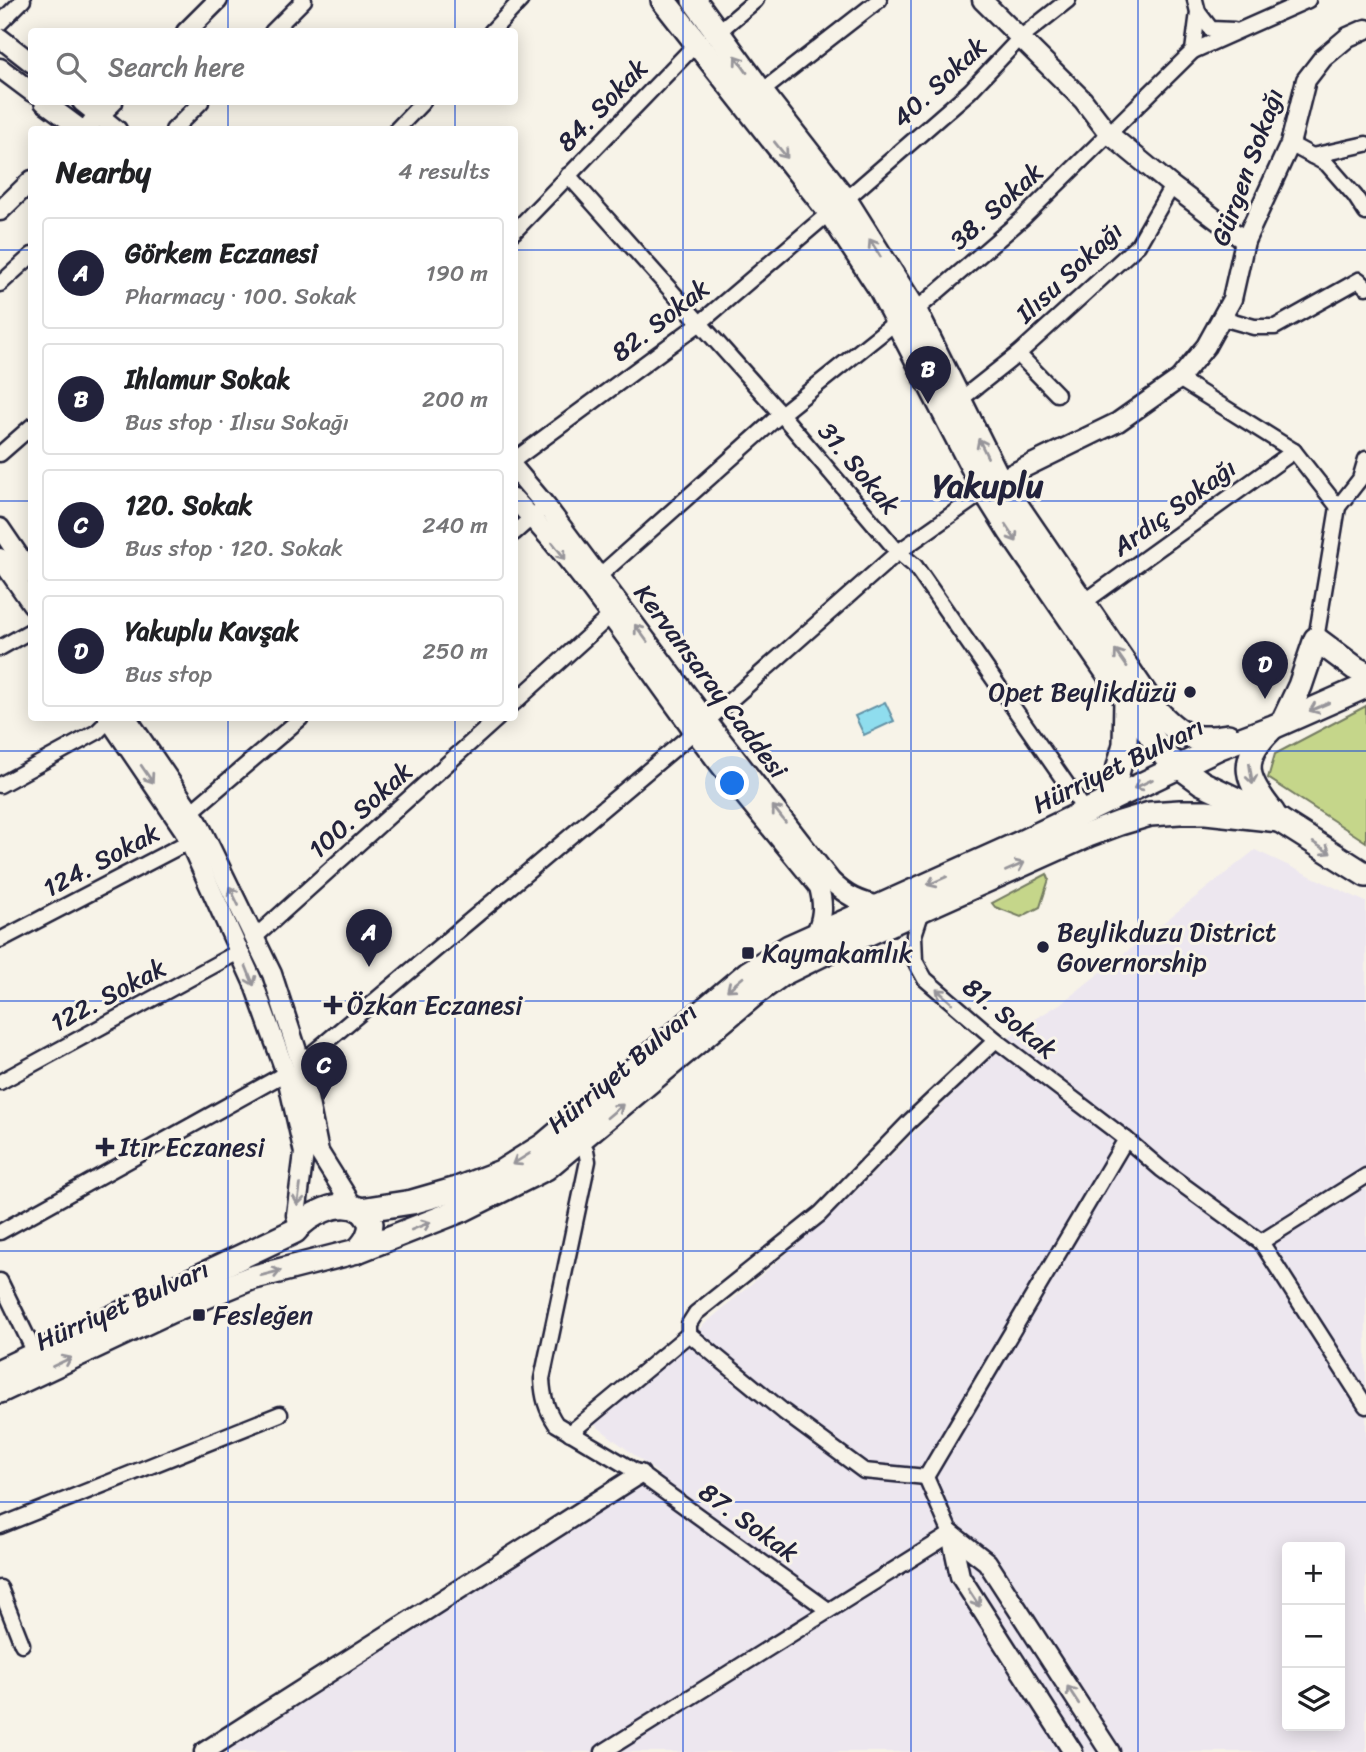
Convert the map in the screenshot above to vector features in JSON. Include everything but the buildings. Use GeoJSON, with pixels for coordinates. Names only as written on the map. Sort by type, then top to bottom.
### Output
{"type":"FeatureCollection","features":[{"type":"Feature","properties":{"kind":"main road"},"geometry":{"type":"LineString","coordinates":[[663,0],[696,44],[837,206]]}},
{"type":"Feature","properties":{"kind":"main road"},"geometry":{"type":"LineString","coordinates":[[694,0],[761,92],[837,206],[960,400],[1010,531],[1155,744],[1168,760],[1202,783],[1279,820],[1366,875]]}},
{"type":"Feature","properties":{"kind":"main road"},"geometry":{"type":"LineString","coordinates":[[696,44],[718,32]]}},
{"type":"Feature","properties":{"kind":"main road"},"geometry":{"type":"LineString","coordinates":[[906,316],[992,485],[1083,604],[1156,710],[1173,728],[1186,736],[1202,740],[1278,725]]}},
{"type":"Feature","properties":{"kind":"main road"},"geometry":{"type":"LineString","coordinates":[[1279,820],[1254,790],[1249,778],[1249,760],[1256,744],[1278,725],[1300,686],[1316,639],[1366,674]]}},
{"type":"Feature","properties":{"kind":"main road","name":"Hürriyet Bulvarı"},"geometry":{"type":"LineString","coordinates":[[357,1209],[412,1202],[501,1172],[544,1144],[748,973],[789,947],[1086,812],[1220,747],[1366,687]]}},
{"type":"Feature","properties":{"kind":"main road"},"geometry":{"type":"LineString","coordinates":[[1111,800],[1125,744],[1126,700]]}},
{"type":"Feature","properties":{"kind":"main road","name":"Hürriyet Bulvarı"},"geometry":{"type":"LineString","coordinates":[[0,1391],[170,1311],[251,1278],[357,1251],[464,1209],[546,1168],[782,974],[923,908],[1087,835],[1150,814],[1206,812],[1279,820]]}},
{"type":"Feature","properties":{"kind":"main road"},"geometry":{"type":"LineString","coordinates":[[330,1259],[309,1252],[297,1228],[321,1211],[343,1206],[357,1209],[371,1223],[370,1234],[357,1251]]}},
{"type":"Feature","properties":{"kind":"main road","name":"Hürriyet Bulvarı"},"geometry":{"type":"LineString","coordinates":[[0,1371],[297,1228]]}},
{"type":"Feature","properties":{"kind":"street"},"geometry":{"type":"LineString","coordinates":[[0,23],[23,0]]}},
{"type":"Feature","properties":{"kind":"street"},"geometry":{"type":"LineString","coordinates":[[190,28],[218,0]]}},
{"type":"Feature","properties":{"kind":"street"},"geometry":{"type":"LineString","coordinates":[[276,28],[304,0]]}},
{"type":"Feature","properties":{"kind":"street"},"geometry":{"type":"LineString","coordinates":[[495,28],[521,0]]}},
{"type":"Feature","properties":{"kind":"street"},"geometry":{"type":"LineString","coordinates":[[718,32],[756,0]]}},
{"type":"Feature","properties":{"kind":"street"},"geometry":{"type":"LineString","coordinates":[[761,92],[879,0]]}},
{"type":"Feature","properties":{"kind":"street"},"geometry":{"type":"LineString","coordinates":[[982,0],[1083,100],[1109,134],[1245,241]]}},
{"type":"Feature","properties":{"kind":"street","name":"40. Sokak"},"geometry":{"type":"LineString","coordinates":[[837,206],[970,91],[1020,38],[1068,0]]}},
{"type":"Feature","properties":{"kind":"street","name":"38. Sokak"},"geometry":{"type":"LineString","coordinates":[[598,577],[781,414],[906,316],[1023,218],[1194,51],[1308,0]]}},
{"type":"Feature","properties":{"kind":"street"},"geometry":{"type":"LineString","coordinates":[[1197,6],[1211,29],[1239,30]]}},
{"type":"Feature","properties":{"kind":"street"},"geometry":{"type":"LineString","coordinates":[[1194,51],[1197,6]]}},
{"type":"Feature","properties":{"kind":"street","name":"Gürgen Sokağı"},"geometry":{"type":"LineString","coordinates":[[992,485],[1118,422],[1179,379],[1206,346],[1232,299],[1245,241],[1290,144],[1306,80],[1323,58],[1348,37],[1366,29]]}},
{"type":"Feature","properties":{"kind":"street"},"geometry":{"type":"LineString","coordinates":[[0,38],[28,59]]}},
{"type":"Feature","properties":{"kind":"street","name":"84. Sokak"},"geometry":{"type":"LineString","coordinates":[[518,228],[696,44]]}},
{"type":"Feature","properties":{"kind":"street"},"geometry":{"type":"LineString","coordinates":[[0,68],[28,89]]}},
{"type":"Feature","properties":{"kind":"street"},"geometry":{"type":"LineString","coordinates":[[48,105],[77,126]]}},
{"type":"Feature","properties":{"kind":"street"},"geometry":{"type":"LineString","coordinates":[[86,105],[112,126]]}},
{"type":"Feature","properties":{"kind":"street"},"geometry":{"type":"LineString","coordinates":[[87,126],[110,105]]}},
{"type":"Feature","properties":{"kind":"street"},"geometry":{"type":"LineString","coordinates":[[177,126],[198,105]]}},
{"type":"Feature","properties":{"kind":"street"},"geometry":{"type":"LineString","coordinates":[[400,126],[420,105]]}},
{"type":"Feature","properties":{"kind":"street"},"geometry":{"type":"LineString","coordinates":[[1290,144],[1327,164],[1366,213]]}},
{"type":"Feature","properties":{"kind":"street"},"geometry":{"type":"LineString","coordinates":[[1312,156],[1366,144]]}},
{"type":"Feature","properties":{"kind":"street","name":"31. Sokak"},"geometry":{"type":"LineString","coordinates":[[568,176],[781,414],[898,552],[915,566],[1086,812]]}},
{"type":"Feature","properties":{"kind":"street"},"geometry":{"type":"LineString","coordinates":[[0,211],[28,184]]}},
{"type":"Feature","properties":{"kind":"street","name":"Ilısu Sokağı"},"geometry":{"type":"LineString","coordinates":[[960,400],[1018,354],[1138,245],[1172,186]]}},
{"type":"Feature","properties":{"kind":"street","name":"82. Sokak"},"geometry":{"type":"LineString","coordinates":[[518,457],[700,323],[837,206]]}},
{"type":"Feature","properties":{"kind":"street"},"geometry":{"type":"LineString","coordinates":[[0,284],[28,259]]}},
{"type":"Feature","properties":{"kind":"street"},"geometry":{"type":"LineString","coordinates":[[1222,318],[1254,327],[1275,327],[1364,280]]}},
{"type":"Feature","properties":{"kind":"street","name":"Ilısu Sokağı"},"geometry":{"type":"LineString","coordinates":[[1018,354],[1057,394]]}},
{"type":"Feature","properties":{"kind":"street"},"geometry":{"type":"LineString","coordinates":[[1179,379],[1294,451],[1338,507]]}},
{"type":"Feature","properties":{"kind":"street"},"geometry":{"type":"LineString","coordinates":[[0,454],[28,430]]}},
{"type":"Feature","properties":{"kind":"street","name":"Ardıç Sokağı"},"geometry":{"type":"LineString","coordinates":[[1083,604],[1294,451]]}},
{"type":"Feature","properties":{"kind":"street"},"geometry":{"type":"LineString","coordinates":[[1316,639],[1338,507],[1360,479],[1366,459]]}},
{"type":"Feature","properties":{"kind":"street","name":"Kervansaray Caddesi"},"geometry":{"type":"LineString","coordinates":[[518,475],[539,512],[820,887],[822,920],[815,935]]}},
{"type":"Feature","properties":{"kind":"street"},"geometry":{"type":"LineString","coordinates":[[0,1232],[293,1068],[701,726],[898,552],[992,485]]}},
{"type":"Feature","properties":{"kind":"street","name":"Kervansaray Caddesi"},"geometry":{"type":"LineString","coordinates":[[518,501],[539,512],[598,577],[617,613]]}},
{"type":"Feature","properties":{"kind":"street"},"geometry":{"type":"LineString","coordinates":[[518,530],[539,512]]}},
{"type":"Feature","properties":{"kind":"street"},"geometry":{"type":"LineString","coordinates":[[0,528],[28,569]]}},
{"type":"Feature","properties":{"kind":"street"},"geometry":{"type":"LineString","coordinates":[[0,558],[28,596]]}},
{"type":"Feature","properties":{"kind":"street"},"geometry":{"type":"LineString","coordinates":[[518,700],[617,613]]}},
{"type":"Feature","properties":{"kind":"street"},"geometry":{"type":"LineString","coordinates":[[0,648],[28,633]]}},
{"type":"Feature","properties":{"kind":"street"},"geometry":{"type":"LineString","coordinates":[[0,785],[97,732],[110,721]]}},
{"type":"Feature","properties":{"kind":"street"},"geometry":{"type":"LineString","coordinates":[[116,721],[185,817],[201,829],[272,974],[293,1068],[319,1152],[357,1209]]}},
{"type":"Feature","properties":{"kind":"street"},"geometry":{"type":"LineString","coordinates":[[185,817],[297,721]]}},
{"type":"Feature","properties":{"kind":"street","name":"100. Sokak"},"geometry":{"type":"LineString","coordinates":[[254,938],[495,721]]}},
{"type":"Feature","properties":{"kind":"street","name":"Kervansaray Caddesi"},"geometry":{"type":"LineString","coordinates":[[701,726],[831,881],[843,893],[858,901],[880,906]]}},
{"type":"Feature","properties":{"kind":"street"},"geometry":{"type":"LineString","coordinates":[[185,817],[188,842],[293,1068],[304,1153],[296,1215],[297,1228]]}},
{"type":"Feature","properties":{"kind":"street"},"geometry":{"type":"LineString","coordinates":[[188,842],[201,829]]}},
{"type":"Feature","properties":{"kind":"street","name":"124. Sokak"},"geometry":{"type":"LineString","coordinates":[[0,940],[188,842]]}},
{"type":"Feature","properties":{"kind":"street","name":"81. Sokak"},"geometry":{"type":"LineString","coordinates":[[923,908],[914,935],[915,961],[925,979],[996,1040],[1161,1169],[1261,1242]]}},
{"type":"Feature","properties":{"kind":"street"},"geometry":{"type":"LineString","coordinates":[[240,951],[254,938]]}},
{"type":"Feature","properties":{"kind":"street","name":"122. Sokak"},"geometry":{"type":"LineString","coordinates":[[0,1082],[240,951]]}},
{"type":"Feature","properties":{"kind":"street"},"geometry":{"type":"LineString","coordinates":[[689,1334],[689,1324],[696,1313],[820,1214],[911,1121],[996,1040]]}},
{"type":"Feature","properties":{"kind":"street"},"geometry":{"type":"LineString","coordinates":[[926,1477],[1126,1139]]}},
{"type":"Feature","properties":{"kind":"street","name":"87. Sokak"},"geometry":{"type":"LineString","coordinates":[[580,1141],[589,1161],[542,1379],[547,1411],[556,1424],[640,1474],[828,1610]]}},
{"type":"Feature","properties":{"kind":"street"},"geometry":{"type":"LineString","coordinates":[[1366,1176],[1261,1242],[1360,1385],[1366,1406]]}},
{"type":"Feature","properties":{"kind":"street"},"geometry":{"type":"LineString","coordinates":[[0,1281],[35,1353]]}},
{"type":"Feature","properties":{"kind":"street"},"geometry":{"type":"LineString","coordinates":[[570,1433],[689,1334]]}},
{"type":"Feature","properties":{"kind":"street"},"geometry":{"type":"LineString","coordinates":[[689,1334],[784,1412],[863,1471],[926,1477]]}},
{"type":"Feature","properties":{"kind":"street"},"geometry":{"type":"LineString","coordinates":[[0,1526],[280,1414]]}},
{"type":"Feature","properties":{"kind":"street"},"geometry":{"type":"LineString","coordinates":[[204,1752],[640,1474]]}},
{"type":"Feature","properties":{"kind":"street"},"geometry":{"type":"LineString","coordinates":[[926,1477],[951,1534],[960,1576],[1073,1752]]}},
{"type":"Feature","properties":{"kind":"street"},"geometry":{"type":"LineString","coordinates":[[603,1752],[951,1534]]}},
{"type":"Feature","properties":{"kind":"street"},"geometry":{"type":"LineString","coordinates":[[951,1534],[987,1562],[1110,1752]]}},
{"type":"Feature","properties":{"kind":"street"},"geometry":{"type":"LineString","coordinates":[[0,1588],[22,1644]]}},
{"type":"Feature","properties":{"kind":"shaded area"},"geometry":{"type":"Polygon","coordinates":[[[1255,850],[1366,902],[1366,1752],[224,1752],[659,1474],[591,1422],[836,1211],[1017,1030],[1063,1002],[1255,850]]]}},
{"type":"Feature","properties":{"kind":"green space"},"geometry":{"type":"Polygon","coordinates":[[[1366,706],[1366,842],[1268,778],[1275,754],[1366,706]]]}},
{"type":"Feature","properties":{"kind":"green space"},"geometry":{"type":"Polygon","coordinates":[[[1047,874],[1049,879],[1040,907],[1021,917],[995,907],[992,903],[1047,874]]]}},
{"type":"Feature","properties":{"kind":"water"},"geometry":{"type":"Polygon","coordinates":[[[885,702],[894,721],[864,735],[855,716],[885,702]]]}},
{"type":"Feature","properties":{"kind":"place","name":"Ihlamur Sokak"},"geometry":{"type":"Point","coordinates":[928,404]}},
{"type":"Feature","properties":{"kind":"place","name":"Opet Beylikdüzü"},"geometry":{"type":"Point","coordinates":[1190,692]}},
{"type":"Feature","properties":{"kind":"place","name":"Yakuplu Kavşak"},"geometry":{"type":"Point","coordinates":[1265,699]}},
{"type":"Feature","properties":{"kind":"place","name":"Beylikduzu District Governorship"},"geometry":{"type":"Point","coordinates":[1043,947]}},
{"type":"Feature","properties":{"kind":"place","name":"Kaymakamlık"},"geometry":{"type":"Point","coordinates":[748,953]}},
{"type":"Feature","properties":{"kind":"place","name":"Görkem Eczanesi"},"geometry":{"type":"Point","coordinates":[369,967]}},
{"type":"Feature","properties":{"kind":"place","name":"Özkan Eczanesi"},"geometry":{"type":"Point","coordinates":[333,1005]}},
{"type":"Feature","properties":{"kind":"place","name":"120. Sokak"},"geometry":{"type":"Point","coordinates":[324,1100]}},
{"type":"Feature","properties":{"kind":"place","name":"Itır Eczanesi"},"geometry":{"type":"Point","coordinates":[105,1147]}},
{"type":"Feature","properties":{"kind":"place","name":"Fesleğen"},"geometry":{"type":"Point","coordinates":[199,1315]}},
{"type":"Feature","properties":{"kind":"district","name":"Yakuplu"},"geometry":{"type":"Point","coordinates":[988,485]}}]}
